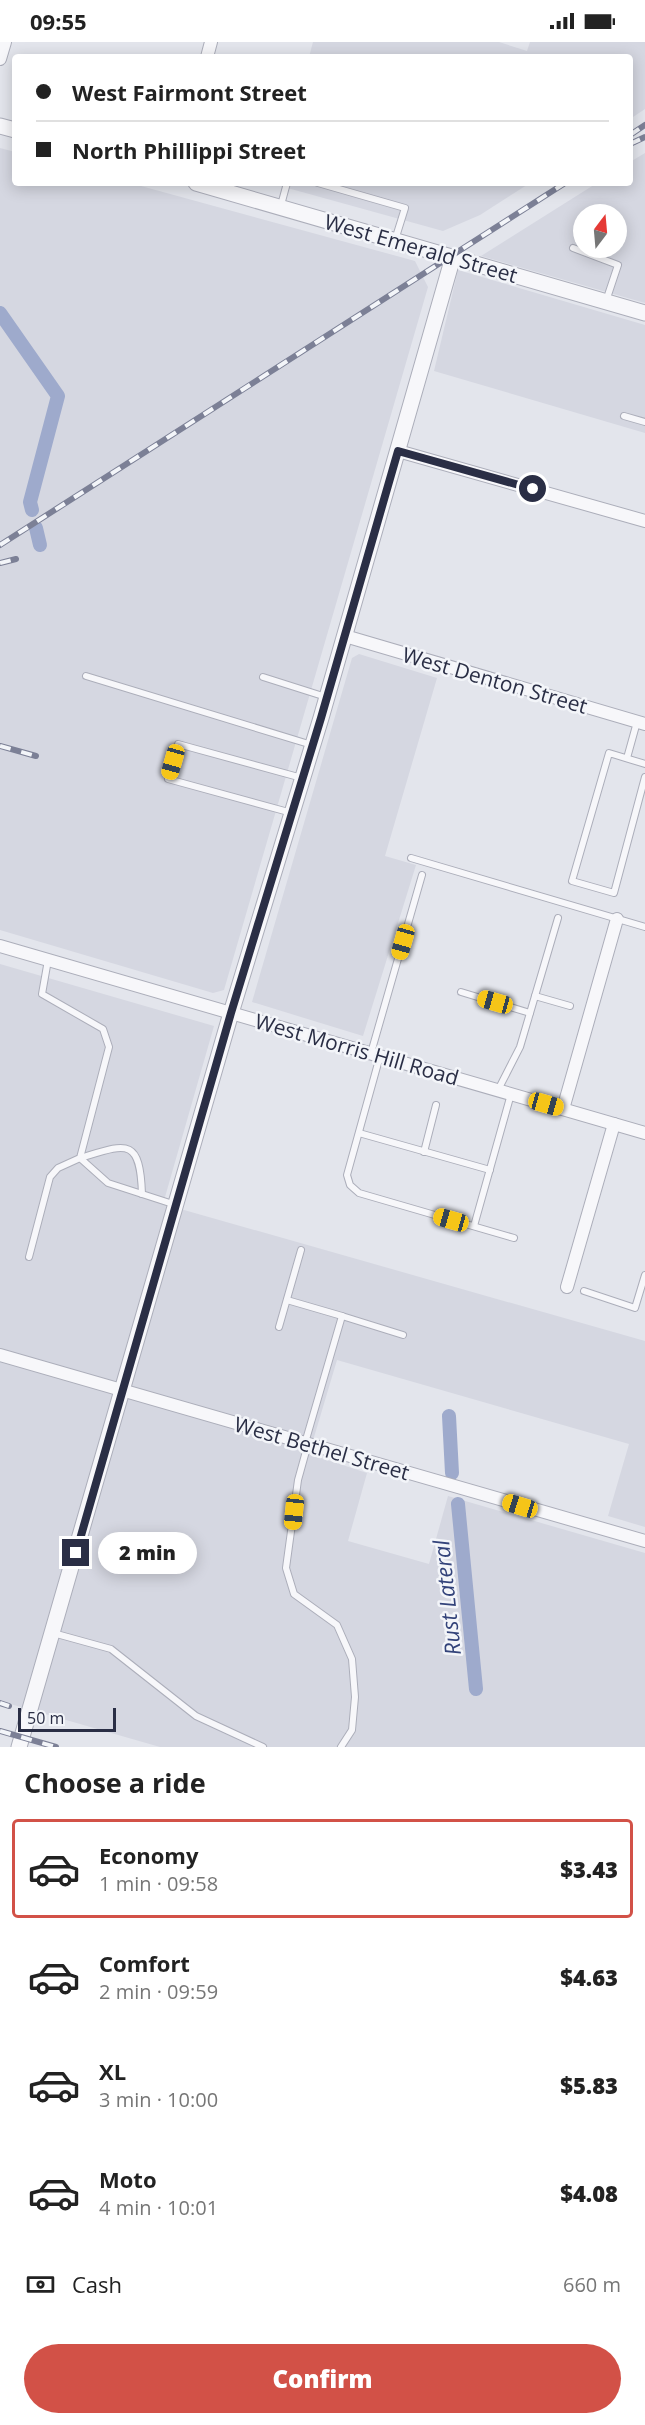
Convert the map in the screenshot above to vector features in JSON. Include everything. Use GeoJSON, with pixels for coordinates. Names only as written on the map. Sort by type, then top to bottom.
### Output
{"type":"FeatureCollection","features":[{"type":"Feature","properties":{"kind":"street"},"geometry":{"type":"LineString","coordinates":[[0,59],[5,42]]}},
{"type":"Feature","properties":{"kind":"street","name":"West Emerald Street"},"geometry":{"type":"LineString","coordinates":[[206,186],[645,313]]}},
{"type":"Feature","properties":{"kind":"street"},"geometry":{"type":"LineString","coordinates":[[21,1742],[231,1013],[345,636],[453,257]]}},
{"type":"Feature","properties":{"kind":"street"},"geometry":{"type":"LineString","coordinates":[[398,451],[645,520]]}},
{"type":"Feature","properties":{"kind":"street","name":"West Denton Street"},"geometry":{"type":"LineString","coordinates":[[345,636],[641,723]]}},
{"type":"Feature","properties":{"kind":"street"},"geometry":{"type":"LineString","coordinates":[[563,1108],[617,919]]}},
{"type":"Feature","properties":{"kind":"street","name":"West Morris Hill Road"},"geometry":{"type":"LineString","coordinates":[[0,946],[645,1133]]}},
{"type":"Feature","properties":{"kind":"street"},"geometry":{"type":"LineString","coordinates":[[567,1287],[614,1124]]}},
{"type":"Feature","properties":{"kind":"street","name":"West Bethel Street"},"geometry":{"type":"LineString","coordinates":[[0,1355],[645,1541]]}},
{"type":"Feature","properties":{"kind":"lane"},"geometry":{"type":"LineString","coordinates":[[280,207],[286,186]]}},
{"type":"Feature","properties":{"kind":"lane"},"geometry":{"type":"LineString","coordinates":[[328,186],[405,208],[395,240]]}},
{"type":"Feature","properties":{"kind":"lane"},"geometry":{"type":"LineString","coordinates":[[599,258],[618,265],[606,302]]}},
{"type":"Feature","properties":{"kind":"lane"},"geometry":{"type":"LineString","coordinates":[[624,416],[645,422]]}},
{"type":"Feature","properties":{"kind":"lane"},"geometry":{"type":"LineString","coordinates":[[86,676],[313,746]]}},
{"type":"Feature","properties":{"kind":"lane"},"geometry":{"type":"LineString","coordinates":[[262,677],[327,697]]}},
{"type":"Feature","properties":{"kind":"lane"},"geometry":{"type":"LineString","coordinates":[[627,758],[641,723]]}},
{"type":"Feature","properties":{"kind":"lane"},"geometry":{"type":"LineString","coordinates":[[292,813],[168,779],[178,744],[303,778]]}},
{"type":"Feature","properties":{"kind":"lane"},"geometry":{"type":"LineString","coordinates":[[645,764],[609,753],[572,881],[614,893],[645,777]]}},
{"type":"Feature","properties":{"kind":"lane"},"geometry":{"type":"LineString","coordinates":[[411,858],[645,927]]}},
{"type":"Feature","properties":{"kind":"lane"},"geometry":{"type":"LineString","coordinates":[[422,875],[347,1175],[350,1185],[359,1193],[514,1238]]}},
{"type":"Feature","properties":{"kind":"lane"},"geometry":{"type":"LineString","coordinates":[[498,1090],[520,1047],[558,918]]}},
{"type":"Feature","properties":{"kind":"lane"},"geometry":{"type":"LineString","coordinates":[[48,960],[42,994],[103,1029],[109,1047],[80,1158]]}},
{"type":"Feature","properties":{"kind":"lane"},"geometry":{"type":"LineString","coordinates":[[460,992],[530,1013]]}},
{"type":"Feature","properties":{"kind":"lane"},"geometry":{"type":"LineString","coordinates":[[535,996],[570,1006]]}},
{"type":"Feature","properties":{"kind":"lane"},"geometry":{"type":"LineString","coordinates":[[474,1227],[511,1094]]}},
{"type":"Feature","properties":{"kind":"lane"},"geometry":{"type":"LineString","coordinates":[[424,1152],[436,1105]]}},
{"type":"Feature","properties":{"kind":"lane"},"geometry":{"type":"LineString","coordinates":[[358,1133],[490,1170]]}},
{"type":"Feature","properties":{"kind":"lane"},"geometry":{"type":"LineString","coordinates":[[29,1257],[50,1177],[58,1168],[110,1148],[128,1149],[140,1165],[142,1194]]}},
{"type":"Feature","properties":{"kind":"lane"},"geometry":{"type":"LineString","coordinates":[[80,1158],[108,1184],[177,1206]]}},
{"type":"Feature","properties":{"kind":"lane"},"geometry":{"type":"LineString","coordinates":[[279,1327],[302,1250]]}},
{"type":"Feature","properties":{"kind":"lane"},"geometry":{"type":"LineString","coordinates":[[584,1291],[635,1308],[645,1275]]}},
{"type":"Feature","properties":{"kind":"lane"},"geometry":{"type":"LineString","coordinates":[[288,1300],[403,1335]]}},
{"type":"Feature","properties":{"kind":"lane"},"geometry":{"type":"LineString","coordinates":[[341,1747],[352,1730],[355,1697],[352,1659],[337,1625],[294,1594],[286,1568],[298,1480],[306,1444],[342,1316]]}},
{"type":"Feature","properties":{"kind":"lane"},"geometry":{"type":"LineString","coordinates":[[53,1633],[111,1649],[196,1716],[263,1747]]}},
{"type":"Feature","properties":{"kind":"shaded area"},"geometry":{"type":"Polygon","coordinates":[[[313,42],[499,42],[527,51],[530,42],[645,42],[645,109],[633,117],[633,54],[310,54],[313,42]]]}},
{"type":"Feature","properties":{"kind":"shaded area"},"geometry":{"type":"Polygon","coordinates":[[[0,148],[12,151],[12,186],[141,186],[415,261],[428,287],[224,990],[213,993],[0,930],[0,148]]]}},
{"type":"Feature","properties":{"kind":"shaded area"},"geometry":{"type":"Polygon","coordinates":[[[645,153],[645,303],[481,256],[592,186],[633,186],[633,160],[645,153]]]}},
{"type":"Feature","properties":{"kind":"shaded area"},"geometry":{"type":"Polygon","coordinates":[[[280,186],[525,186],[480,215],[443,231],[280,186]]]}},
{"type":"Feature","properties":{"kind":"shaded area"},"geometry":{"type":"Polygon","coordinates":[[[458,270],[645,325],[645,433],[434,371],[458,270]]]}},
{"type":"Feature","properties":{"kind":"shaded area"},"geometry":{"type":"Polygon","coordinates":[[[359,654],[437,678],[385,856],[416,865],[363,1036],[252,1002],[352,658],[359,654]]]}},
{"type":"Feature","properties":{"kind":"shaded area"},"geometry":{"type":"Polygon","coordinates":[[[0,964],[214,1026],[163,1204],[645,1341],[645,1527],[608,1516],[629,1444],[337,1360],[309,1454],[367,1473],[348,1541],[429,1564],[448,1496],[645,1553],[645,1747],[160,1747],[0,1701],[0,964]]]}},
{"type":"Feature","properties":{"kind":"waterway","name":"Rust Lateral"},"geometry":{"type":"LineString","coordinates":[[0,313],[58,396],[30,502],[32,510]]}},
{"type":"Feature","properties":{"kind":"waterway","name":"Rust Lateral"},"geometry":{"type":"LineString","coordinates":[[36,528],[40,545]]}},
{"type":"Feature","properties":{"kind":"waterway","name":"Rust Lateral"},"geometry":{"type":"LineString","coordinates":[[449,1416],[452,1473]]}},
{"type":"Feature","properties":{"kind":"waterway","name":"Rust Lateral"},"geometry":{"type":"LineString","coordinates":[[458,1504],[476,1689]]}},
{"type":"Feature","properties":{"kind":"railway"},"geometry":{"type":"LineString","coordinates":[[633,133],[645,125]]}},
{"type":"Feature","properties":{"kind":"railway"},"geometry":{"type":"LineString","coordinates":[[633,143],[645,137]]}},
{"type":"Feature","properties":{"kind":"railway"},"geometry":{"type":"LineString","coordinates":[[0,545],[560,186]]}},
{"type":"Feature","properties":{"kind":"railway"},"geometry":{"type":"LineString","coordinates":[[0,563],[16,559]]}},
{"type":"Feature","properties":{"kind":"railway"},"geometry":{"type":"LineString","coordinates":[[0,746],[36,756]]}},
{"type":"Feature","properties":{"kind":"railway"},"geometry":{"type":"LineString","coordinates":[[0,1703],[9,1706]]}},
{"type":"Feature","properties":{"kind":"railway"},"geometry":{"type":"LineString","coordinates":[[0,1731],[56,1747]]}},
{"type":"Feature","properties":{"kind":"route"},"geometry":{"type":"LineString","coordinates":[[76,1553],[231,1013],[321,718],[398,451],[533,489]]}}]}
